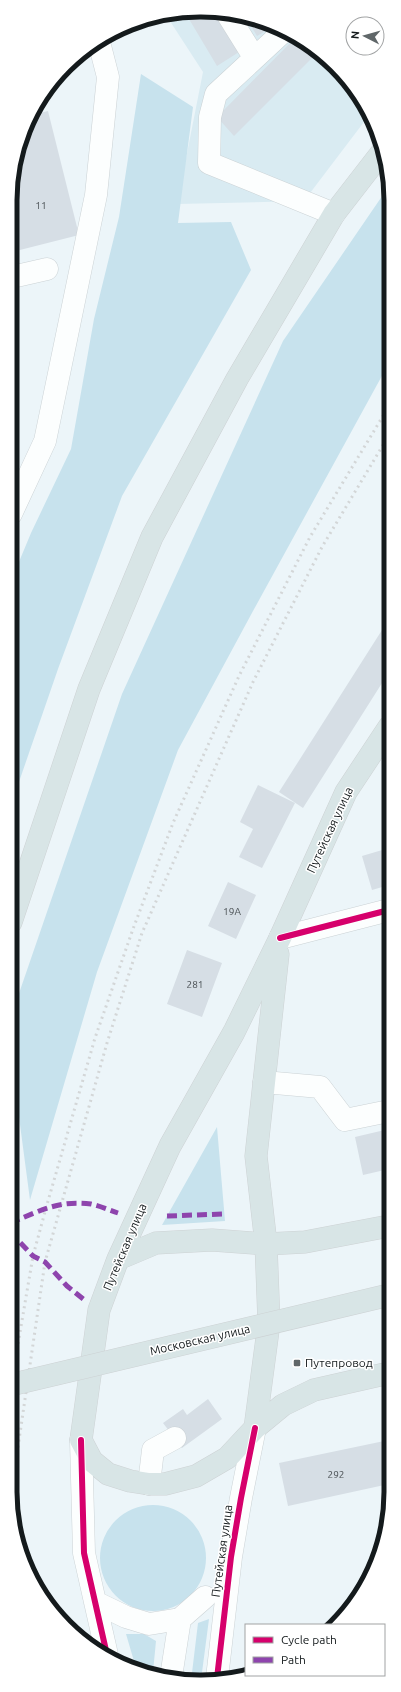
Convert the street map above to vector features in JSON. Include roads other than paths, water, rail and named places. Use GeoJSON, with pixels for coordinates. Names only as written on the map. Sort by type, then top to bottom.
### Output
{"type":"FeatureCollection","features":[{"type":"Feature","properties":{"kind":"main road"},"geometry":{"type":"LineString","coordinates":[[17,904],[89,689],[152,537],[237,380],[334,214],[379,156]]}},
{"type":"Feature","properties":{"kind":"main road","name":"Путейская улица"},"geometry":{"type":"LineString","coordinates":[[81,1440],[99,1310],[118,1259],[170,1146],[234,1032],[280,938],[346,792],[384,735]]}},
{"type":"Feature","properties":{"kind":"main road","name":"Путейская улица"},"geometry":{"type":"LineString","coordinates":[[255,1428],[269,1323],[266,1244],[256,1156],[280,938]]}},
{"type":"Feature","properties":{"kind":"main road"},"geometry":{"type":"LineString","coordinates":[[118,1259],[156,1243],[212,1240],[266,1244],[305,1242],[384,1227]]}},
{"type":"Feature","properties":{"kind":"main road","name":"Московская улица"},"geometry":{"type":"LineString","coordinates":[[17,1383],[384,1296]]}},
{"type":"Feature","properties":{"kind":"main road"},"geometry":{"type":"LineString","coordinates":[[81,1440],[92,1461],[108,1474],[130,1482],[165,1484],[196,1476],[227,1458],[255,1428],[283,1406],[314,1390],[384,1374]]}},
{"type":"Feature","properties":{"kind":"street"},"geometry":{"type":"LineString","coordinates":[[231,20],[254,57]]}},
{"type":"Feature","properties":{"kind":"street"},"geometry":{"type":"LineString","coordinates":[[279,35],[216,94],[210,117],[209,163],[334,214]]}},
{"type":"Feature","properties":{"kind":"street"},"geometry":{"type":"LineString","coordinates":[[17,501],[45,441],[96,195],[108,77],[100,47]]}},
{"type":"Feature","properties":{"kind":"street"},"geometry":{"type":"LineString","coordinates":[[17,276],[47,270]]}},
{"type":"Feature","properties":{"kind":"street"},"geometry":{"type":"LineString","coordinates":[[280,938],[384,911]]}},
{"type":"Feature","properties":{"kind":"street"},"geometry":{"type":"LineString","coordinates":[[264,1082],[320,1087],[345,1120],[384,1112]]}},
{"type":"Feature","properties":{"kind":"street","name":"Путейская улица"},"geometry":{"type":"LineString","coordinates":[[217,1674],[231,1557],[255,1428]]}},
{"type":"Feature","properties":{"kind":"street"},"geometry":{"type":"LineString","coordinates":[[149,1484],[153,1450],[175,1438]]}},
{"type":"Feature","properties":{"kind":"street","name":"Путейская улица"},"geometry":{"type":"LineString","coordinates":[[81,1440],[84,1553],[105,1647]]}},
{"type":"Feature","properties":{"kind":"street"},"geometry":{"type":"LineString","coordinates":[[95,1602],[126,1617],[149,1624],[180,1619],[205,1597]]}},
{"type":"Feature","properties":{"kind":"street"},"geometry":{"type":"LineString","coordinates":[[172,1672],[180,1619]]}},
{"type":"Feature","properties":{"kind":"railway"},"geometry":{"type":"LineString","coordinates":[[17,1350],[33,1256],[95,1038],[133,929],[173,823],[239,676],[310,537],[384,414]]}},
{"type":"Feature","properties":{"kind":"railway"},"geometry":{"type":"LineString","coordinates":[[17,1454],[45,1262],[107,1043],[142,933],[253,682],[322,547],[384,443]]}},
{"type":"Feature","properties":{"kind":"place","name":"Путепровод"},"geometry":{"type":"Point","coordinates":[297,1363]}}]}
